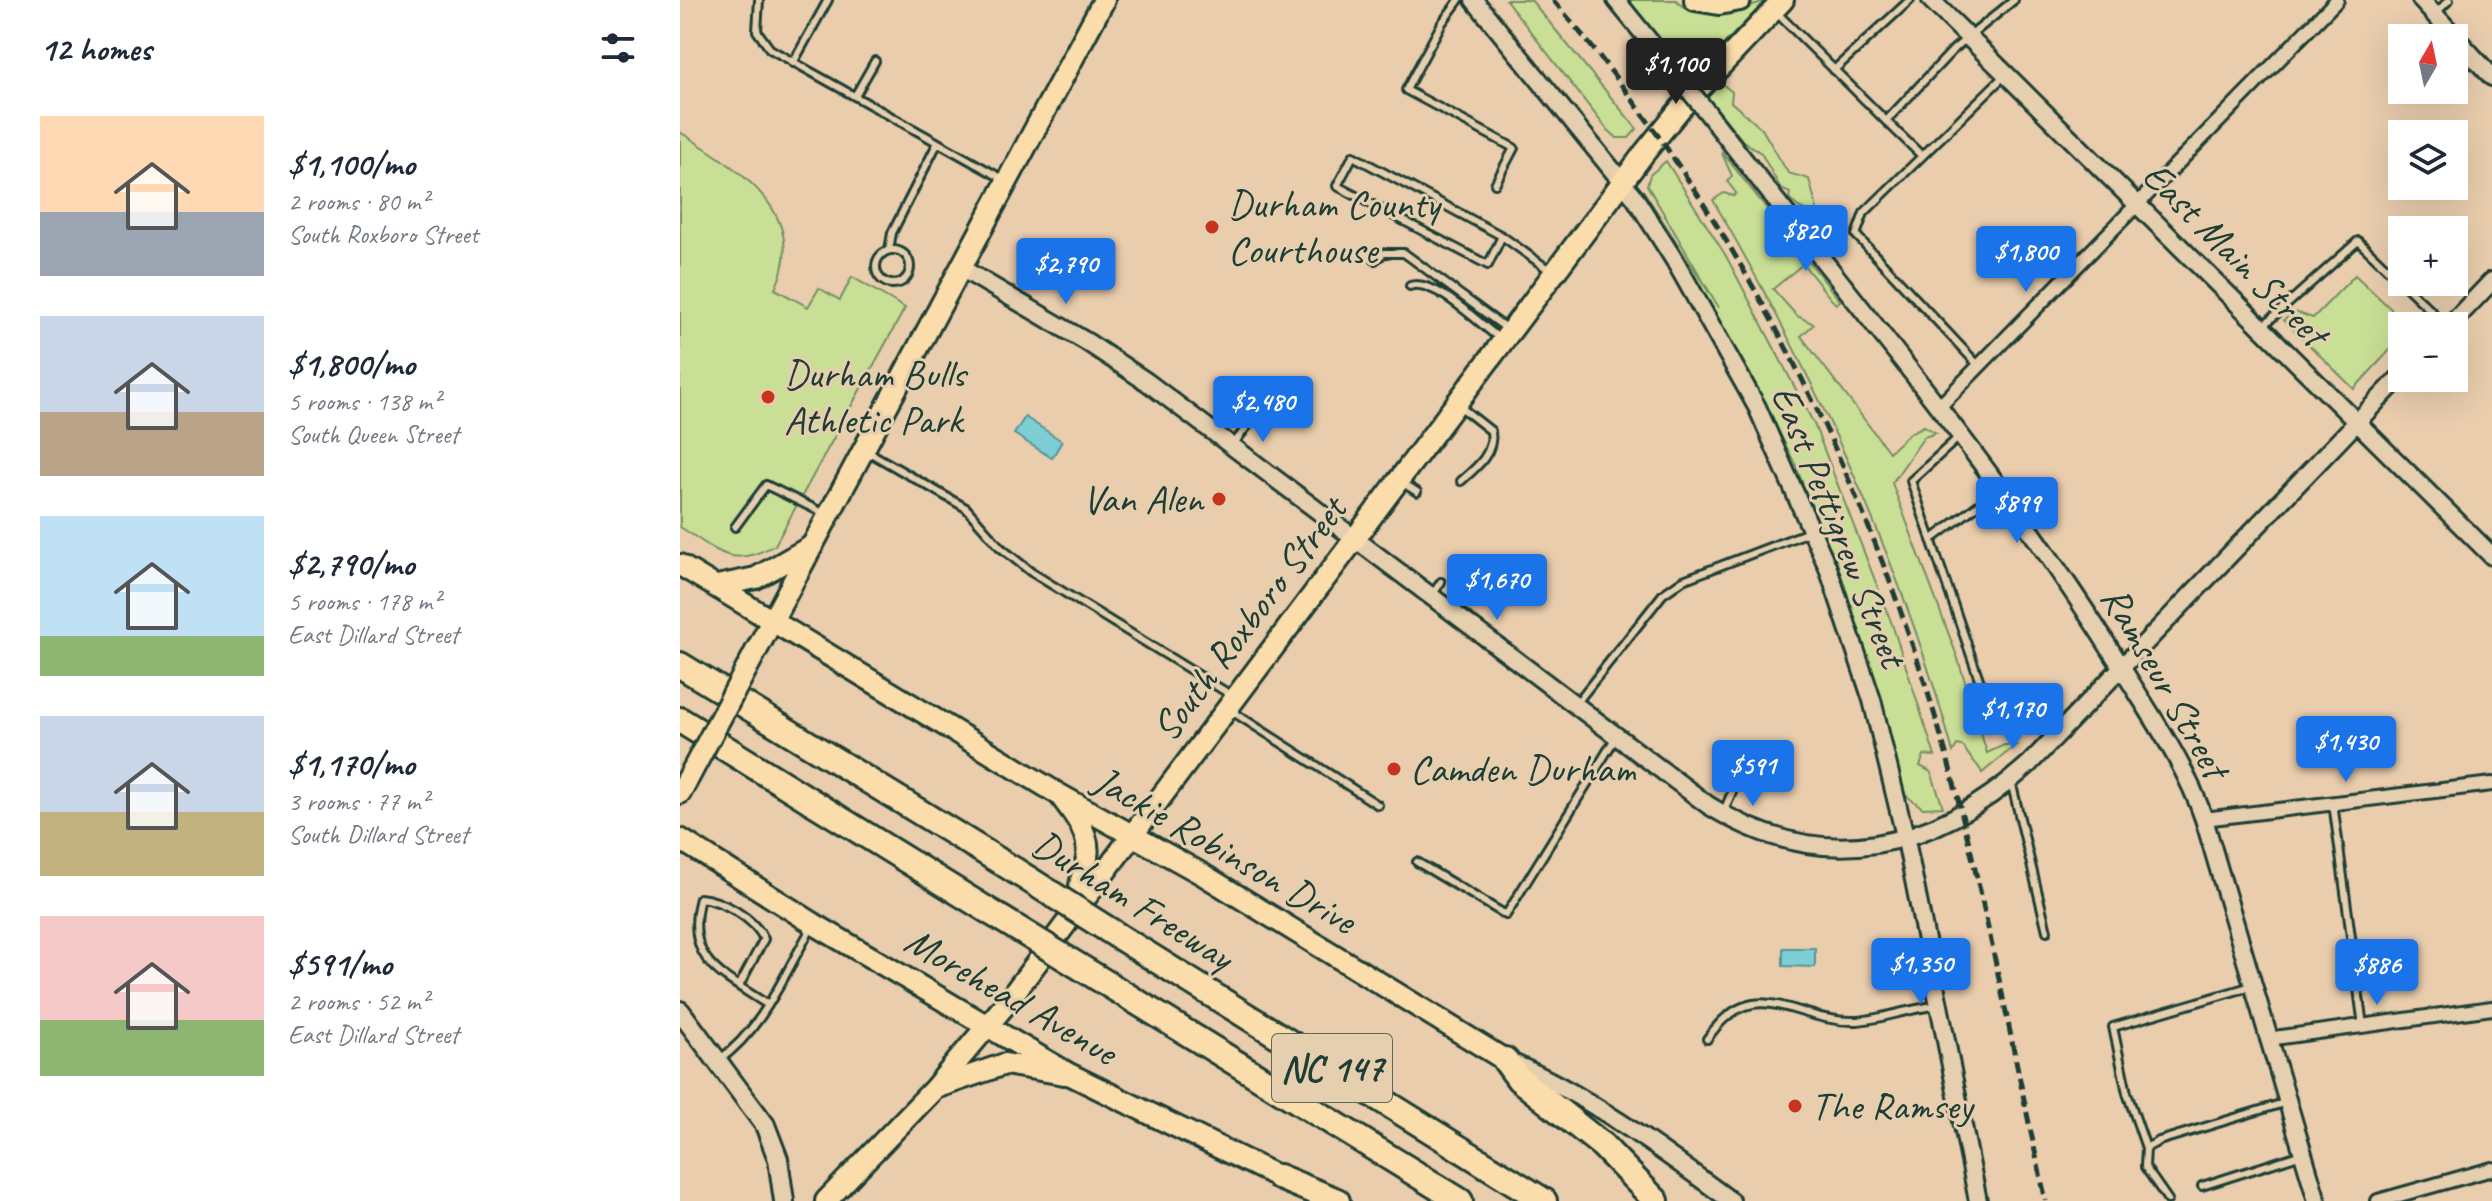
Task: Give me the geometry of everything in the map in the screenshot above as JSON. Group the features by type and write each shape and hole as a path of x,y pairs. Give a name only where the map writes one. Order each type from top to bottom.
{"highway":[{"name":"Durham Freeway","path":"680,665 1544,1201"},
{"name":"Durham Freeway","path":"680,720 1460,1201"},
{"path":"1505,1060 1519,1079 1602,1145 1656,1201"},
{"path":"1279,1177 1337,1201"}],"main road":[{"path":"680,793 1104,0"},
{"path":"1695,0 1719,4 1740,0"},
{"name":"South Roxboro Street","path":"826,1201 934,1089 987,1028 1622,182 1680,109 1778,5"},
{"path":"717,586 756,578 812,546"},
{"name":"Jackie Robinson Drive","path":"680,565 1505,1060"},
{"path":"1060,795 1086,837 1088,855 1077,888 1082,902"},
{"name":"Morehead Avenue","path":"680,839 987,1028 1049,1060 1069,1074 1279,1177"},
{"path":"680,1011 765,1125 778,1159 784,1201"},
{"path":"934,1089 1005,1064 1069,1074"}],"street":[{"name":"East Pettigrew Street","path":"1474,0 1622,182 1675,261 1757,407 1812,531 1853,637 1906,840 1978,1201"},
{"name":"Ramseur Street","path":"1616,0 2001,488 2183,766 2204,819 2317,1201"},
{"name":"East Main Street","path":"1931,0 2492,556"},
{"path":"1938,408 2337,0"},
{"path":"2421,0 2492,77"},
{"path":"961,268 1087,342 1232,446 1723,815 1758,832 1809,845 1840,847 1906,840 1962,816 2011,781 2388,390"},
{"path":"2462,312 2492,281"},
{"path":"2204,819 2492,784"},
{"path":"2267,1039 2492,1008"},
{"name":"Jackie Robinson Drive","path":"1505,1060 1531,1070 1615,1122 1731,1201"},
{"path":"2378,1201 2492,1169"},
{"name":"Morehead Avenue","path":"1279,1177 1314,1201"}],"lane":[{"path":"759,0 756,21 762,41 793,63 1007,181"},
{"path":"793,63 828,0"},
{"path":"1459,0 1442,23 1406,90 1514,148 1495,184"},
{"path":"1834,70 1910,0"},
{"path":"1886,121 1968,38 2014,0"},
{"path":"2434,14 2449,0"},
{"path":"1778,5 1834,70 1922,156"},
{"path":"855,96 875,61"},
{"path":"1979,366 1856,235 1864,213 2005,75"},
{"path":"889,250 892,233 937,144"},
{"path":"1502,236 1488,265 1337,186 1353,156 1502,236 1555,274"},
{"path":"2261,328 2358,241 2433,312"},
{"path":"889,250 901,251 909,260 908,276 898,283 887,283 876,271 879,255 889,250"},
{"path":"1375,260 1384,253 1404,253 1467,299 1507,337"},
{"path":"1410,286 1427,285 1507,337"},
{"path":"1460,308 1467,299"},
{"path":"1456,403 1491,431 1492,438 1483,463 1461,481"},
{"path":"1232,446 1255,416"},
{"path":"1960,436 1911,481 1991,714 2017,706"},
{"path":"864,450 966,508 1000,547 1031,572 1378,805"},
{"path":"1398,479 1417,492"},
{"path":"735,527 766,485 828,516"},
{"path":"1931,540 2001,488"},
{"path":"1574,705 1663,594 1683,580 1812,531"},
{"path":"1431,597 1441,582"},
{"path":"1417,862 1506,915 1616,737"},
{"path":"2011,781 2047,931"},
{"path":"1723,815 1732,792"},
{"path":"2333,803 2363,1027"},
{"path":"739,986 764,939 758,927 714,900 700,898 693,923 708,965 739,986 768,1005"},
{"path":"717,1061 740,1045 768,1005 814,924"},
{"path":"2354,950 2379,946"},
{"path":"2168,1200 2145,1167 2146,1148 2127,1093 2113,1027 2252,986"},
{"path":"1707,1039 1723,1016 1738,1008 1769,1001 1837,1020 1860,1021 1941,1006"},
{"path":"2146,1148 2159,1141 2287,1102"},
{"path":"2202,1186 2302,1154"}],"green space":[{"path":"1506,0 1531,0 1637,129 1629,138 1617,138 1606,128"},
{"path":"1628,0 1676,0 1684,7 1712,14 1731,13 1767,0 1691,77"},
{"path":"1720,82 1732,92 1731,102 1762,129 1788,173 1809,179 1817,209 1814,214 1798,207 1789,198 1790,193 1781,189 1761,153 1743,141 1706,96"},
{"name":"Durham Bulls Athletic Park","path":"680,132 744,177 776,215 784,237 784,262 775,289 808,307 819,288 840,300 852,277 905,308 775,545 747,556 725,554 680,527"},
{"path":"1721,151 1840,301 1836,304 1831,299 1803,264 1773,289 1797,316 1814,324 1801,336 1889,452 1910,433 1924,426 1936,433 1924,437 1892,483 1958,659 1987,753 2004,745 2016,745 1982,773 1964,747 1957,745 1953,752 1907,608 1851,468 1786,333 1713,200 1724,193 1734,196 1736,193 1727,181 1732,176"},
{"path":"1666,161 1726,256 1814,424 1892,624 1935,756 1924,755 1920,766 1931,772 1943,807 1923,808 1905,795 1871,664 1796,466 1749,372 1643,190 1719,308 1647,185 1650,175"},
{"path":"2355,275 2394,312 2388,312 2388,352 2354,389 2284,320 2295,312 2313,318"}],"water":[{"path":"1025,417 1062,441 1052,458 1014,434"},
{"path":"1783,948 1815,948 1815,967 1783,966"}],"railway":[{"path":"1553,0 1620,83 1681,169 1738,260 1836,450 1877,549 1914,649 1960,806 2046,1201"}],"place":[{"name":"Durham County Courthouse","path":"1212,227"},
{"name":"Durham Bulls Athletic Park","path":"768,397"},
{"name":"Van Alen","path":"1219,499"},
{"name":"Camden Durham","path":"1394,769"},
{"name":"The Ramsey","path":"1795,1106"}]}
